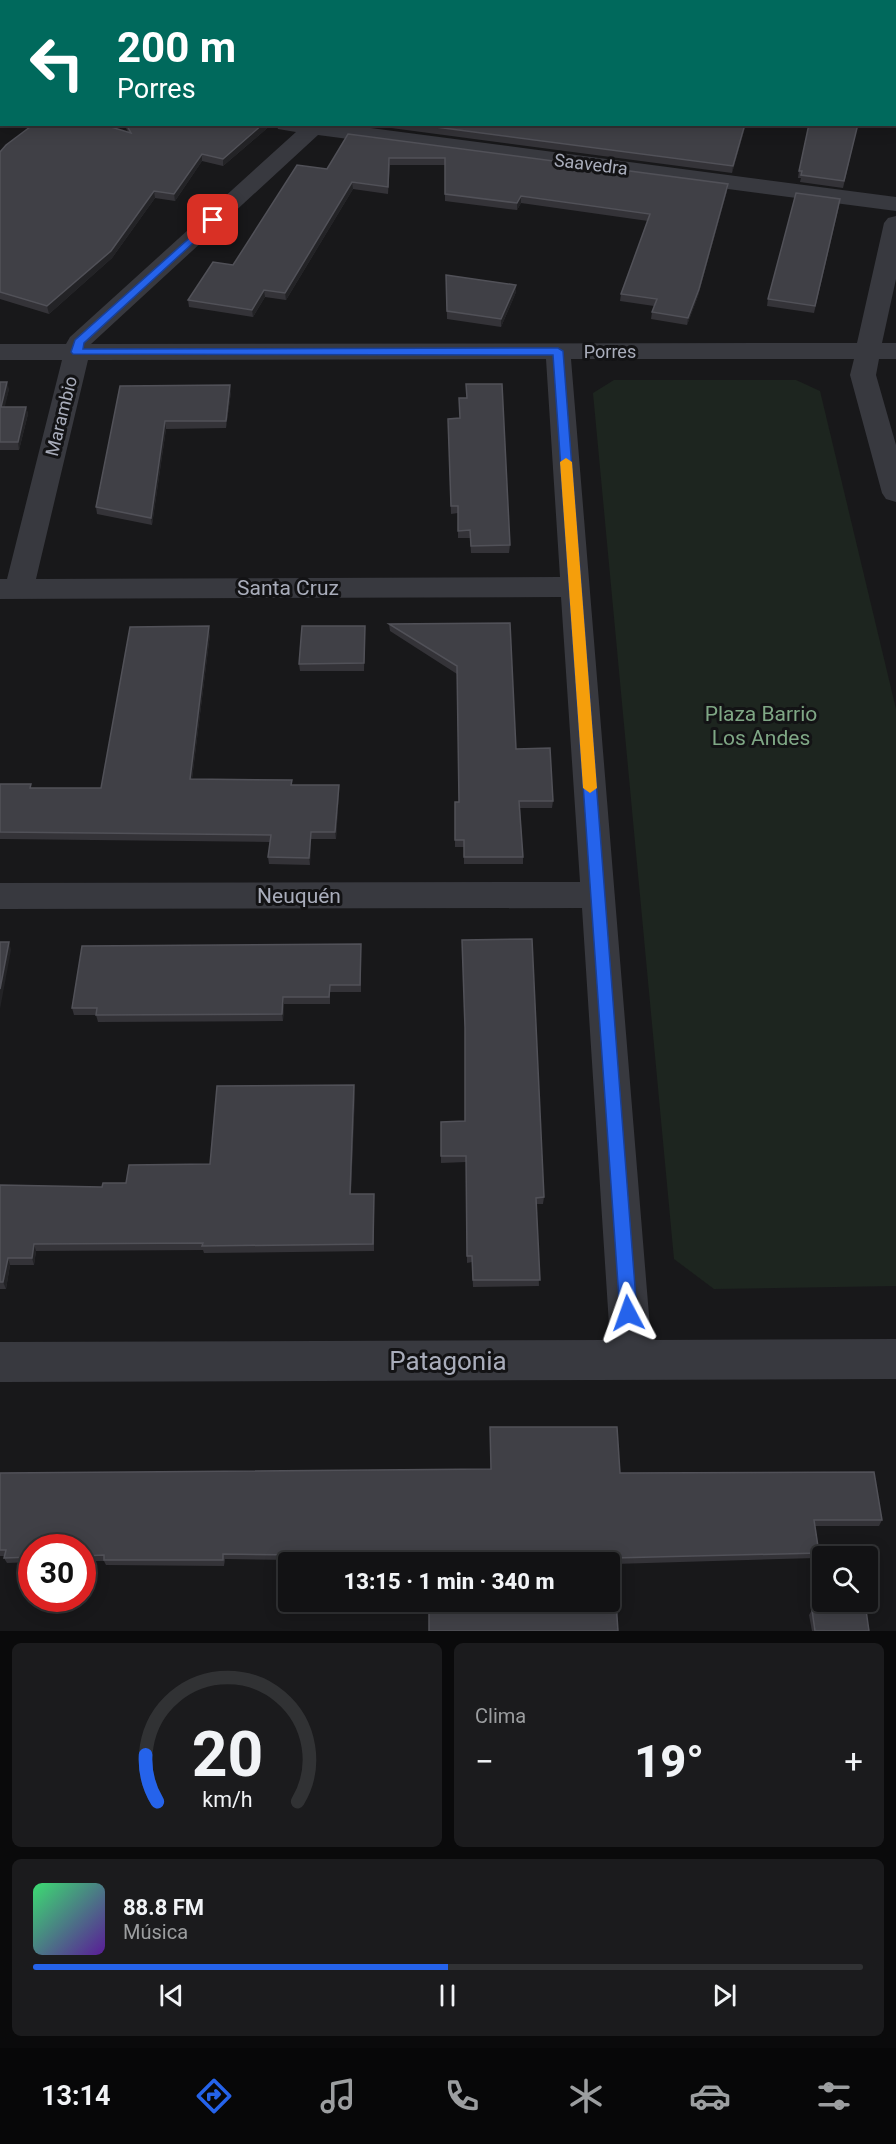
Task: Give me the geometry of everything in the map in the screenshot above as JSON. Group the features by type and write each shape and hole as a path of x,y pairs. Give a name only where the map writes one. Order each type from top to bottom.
{"street":[{"name":"Saavedra","path":"300,126 896,204"},
{"name":"Marambio","path":"10,589 79,342 313,128"},
{"path":"896,223 863,375 896,493"},
{"path":"558,351 632,1360"},
{"name":"Porres","path":"0,352 896,351"},
{"name":"Santa Cruz","path":"10,589 575,587"},
{"name":"Neuquén","path":"0,896 598,895"},
{"name":"Patagonia","path":"0,1362 896,1359"}],"green space":[{"name":"Plaza Barrio Los Andes","path":"614,380 796,380 820,391 896,709 896,1286 714,1289 674,1259 593,393"}],"building":[{"path":"31,126 108,126 131,133 127,126 261,126 223,159 202,154 174,194 154,191 111,251 47,306 0,292 0,152"},
{"path":"428,126 744,126 733,166"},
{"path":"809,126 858,126 844,181 801,175 802,171 799,171"},
{"path":"348,134 728,184 699,289 688,318 652,312 657,299 621,294 650,214 521,196 517,203 445,194 445,158 389,158 388,187 352,182 285,293 264,290 252,310 188,300 213,262 233,265 297,165 327,169"},
{"path":"796,193 840,199 815,306 768,299"},
{"path":"446,275 516,285 501,319 447,311"},
{"path":"0,382 7,382 1,407 26,407 18,442 0,442"},
{"path":"466,384 502,384 510,545 471,546 470,530 458,531 458,506 451,506 448,419 460,418 459,398 467,398"},
{"path":"230,385 226,421 165,421 151,518 96,507 120,386"},
{"path":"510,623 516,749 550,748 553,801 519,801 523,857 464,857 464,840 455,840 455,802 459,802 457,666 389,624"},
{"path":"209,626 190,779 292,780 291,785 339,785 335,832 311,832 309,858 268,857 271,835 0,832 0,784 31,784 30,788 101,788 130,627"},
{"path":"302,626 365,626 364,663 299,664"},
{"path":"532,939 544,1197 536,1198 540,1280 473,1280 472,1256 467,1256 466,1156 441,1156 441,1122 465,1121 462,940"},
{"path":"0,942 9,942 0,989"},
{"path":"361,944 360,985 330,985 329,997 283,997 282,1014 96,1015 97,1008 72,1008 82,946"},
{"path":"354,1085 350,1194 374,1194 373,1244 202,1246 203,1243 34,1244 32,1258 8,1258 3,1282 0,1282 0,1185 102,1187 103,1183 126,1183 129,1165 210,1164 217,1086"},
{"path":"490,1427 617,1427 620,1473 874,1472 882,1520 814,1520 818,1546 812,1546 812,1553 620,1558 620,1552 278,1552 278,1555 223,1554 223,1560 104,1560 104,1555 96,1555 96,1534 18,1534 18,1558 4,1558 6,1550 0,1550 0,1473 491,1469"},
{"path":"429,1612 617,1612 618,1631 429,1631"},
{"path":"812,1612 866,1612 869,1631 815,1631"}],"slow traffic":[{"path":"566,462 590,788"}],"route":[{"path":"213,220 79,342 77,352 558,351 628,1313"}]}
